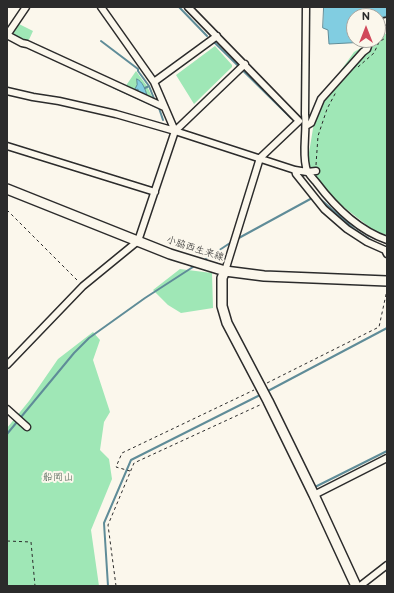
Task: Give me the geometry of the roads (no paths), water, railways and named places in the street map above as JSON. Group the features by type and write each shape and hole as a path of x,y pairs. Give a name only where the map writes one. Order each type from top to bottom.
{"main road":[{"name":"小脇西生来線","path":"7,189 170,254 225,270 264,276 387,281"},
{"path":"225,270 222,278 222,306 227,323 262,386 356,586"}],"street":[{"path":"26,7 7,35 164,107"},
{"path":"101,7 154,82 175,131"},
{"path":"188,7 306,126"},
{"path":"306,7 305,166 307,172 331,201 370,233 387,240"},
{"path":"154,82 217,36"},
{"path":"306,126 311,123 321,99 368,48"},
{"path":"7,365 83,286 138,241 175,131 245,64"},
{"path":"7,91 66,102 116,114 175,131 296,170 307,172 316,171"},
{"path":"225,270 260,158 300,120"},
{"path":"7,146 155,192"},
{"path":"296,170 296,174 324,209 348,229 367,242 385,250 387,254"},
{"path":"7,409 27,427"},
{"path":"314,495 387,458"},
{"path":"360,586 387,565"}],"water":[{"path":"324,7 387,7 386,16 386,8 346,8 346,43 329,44 328,30 323,28"},
{"path":"137,79 145,88 147,95 138,92 138,89 135,89"}],"waterway":[{"path":"179,7 207,36"},
{"path":"101,41 138,69 149,86 155,101"},
{"path":"211,43 215,43 291,118"},
{"path":"145,88 149,86"},
{"path":"113,87 159,108 163,120"},
{"path":"237,239 314,197"},
{"path":"318,197 354,229 374,242"},
{"path":"203,261 233,241"},
{"path":"7,434 74,353 89,338 145,298 196,265"},
{"path":"266,392 387,328"},
{"path":"108,586 104,523 131,460 262,394"},
{"path":"315,487 387,451"}],"park label":[{"name":"船岡山","path":"58,477"}]}
